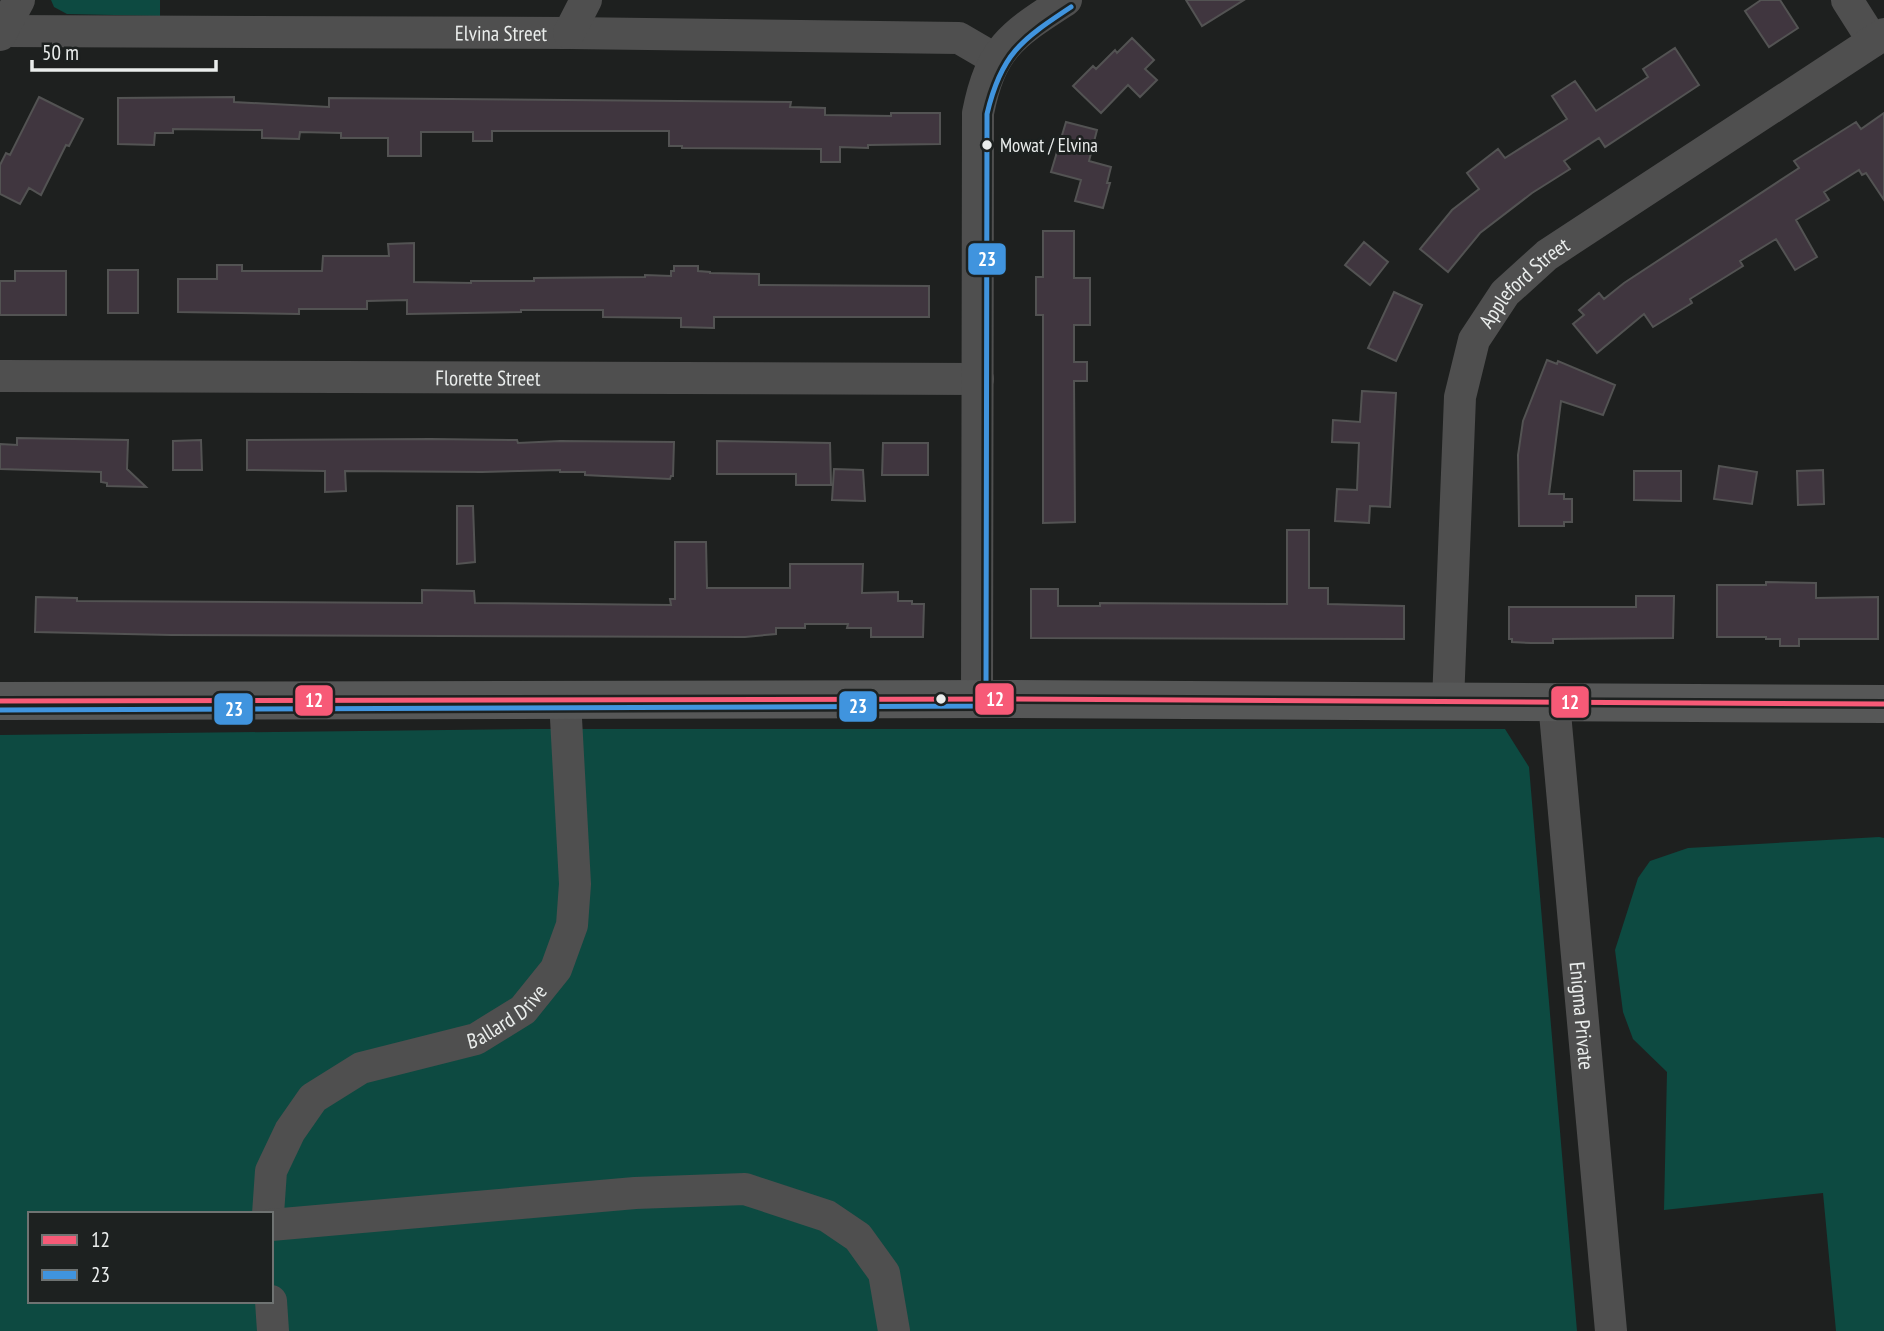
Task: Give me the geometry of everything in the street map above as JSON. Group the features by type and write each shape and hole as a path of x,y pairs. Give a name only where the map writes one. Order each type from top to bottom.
{"main road":[{"path":"0,701 977,699 1884,704"}],"street":[{"path":"1,33 19,0"},
{"path":"569,33 586,0"},
{"path":"977,699 978,113 983,86 995,59 1008,41 1066,0"},
{"path":"1847,0 1878,37"},
{"name":"Elvina Street","path":"1,33 569,33 959,38 995,59"},
{"name":"Appleford Street","path":"1448,702 1460,397 1474,340 1505,293 1547,254 1878,37"},
{"name":"Florette Street","path":"0,376 978,379"},
{"name":"Ballard Drive","path":"268,1212 271,1171 290,1131 313,1098 360,1068 476,1039 523,1010 556,969 572,925 575,884 565,700"},
{"name":"Enigma Private","path":"1553,702 1611,1331"},
{"path":"273,1225 635,1193 745,1189 827,1216 858,1237 884,1273 894,1331"},
{"path":"271,1303 273,1331"}],"green space":[{"path":"51,0 160,0 160,16 67,14 54,7"},
{"path":"532,729 1505,729 1529,767 1577,1331 0,1331 0,735"},
{"path":"1884,838 1884,1331 1836,1331 1823,1193 1664,1210 1667,1072 1633,1039 1623,1012 1615,950 1638,878 1650,861 1688,848"}],"building":[{"path":"1186,0 1244,0 1202,26"},
{"path":"1761,0 1780,0 1798,28 1769,47 1745,11"},
{"path":"1132,38 1154,60 1145,69 1157,80 1140,97 1128,85 1101,113 1073,86 1093,66 1096,69"},
{"path":"1675,48 1699,85 1605,147 1599,138 1564,161 1570,169 1532,193 1480,233 1448,272 1420,249 1452,210 1479,189 1467,173 1498,149 1505,158 1567,119 1552,96 1575,81 1596,111 1648,77 1643,69"},
{"path":"39,97 83,119 69,146 66,145 41,195 29,188 20,204 0,194 0,165 6,153 10,155"},
{"path":"234,97 234,102 329,107 329,98 791,102 790,107 825,108 825,115 891,116 891,113 940,113 940,144 840,147 840,162 821,162 821,149 669,146 669,131 492,131 492,141 473,141 473,132 421,132 421,156 388,156 388,138 341,138 341,133 300,132 299,139 262,138 262,130 173,129 173,133 155,133 154,145 118,144 118,98"},
{"path":"1884,113 1884,200 1866,173 1862,175 1859,170 1824,192 1829,200 1796,220 1817,257 1795,270 1776,239 1740,261 1743,266 1690,299 1692,303 1653,327 1644,314 1597,353 1573,324 1584,315 1579,310 1599,293 1604,299 1624,283 1799,168 1794,161 1856,122 1861,129"},
{"path":"1066,122 1097,130 1089,161 1111,167 1103,208 1075,201 1081,180 1051,172"},
{"path":"1043,231 1074,231 1074,278 1090,278 1090,325 1074,325 1074,362 1087,362 1087,381 1074,381 1075,522 1043,523 1043,315 1036,315 1036,277 1043,277"},
{"path":"1364,242 1388,262 1370,285 1345,265"},
{"path":"414,243 414,282 471,283 534,281 534,278 671,276 674,266 698,266 698,271 710,273 759,274 759,285 929,286 929,317 714,317 714,328 681,327 681,318 603,317 603,310 407,314 407,300 367,301 367,309 299,309 299,314 178,312 178,279 217,279 217,265 242,265 242,271 322,271 323,256 389,256 388,244"},
{"path":"108,270 138,270 138,313 108,313"},
{"path":"15,271 66,271 66,315 0,315 0,281 15,281"},
{"path":"1394,292 1422,305 1396,361 1368,348"},
{"path":"1547,360 1557,364 1558,361 1615,385 1603,415 1561,401 1549,494 1564,494 1564,499 1572,499 1572,522 1564,522 1564,526 1519,526 1518,455 1523,421"},
{"path":"1362,391 1396,393 1390,507 1370,506 1369,523 1335,521 1337,489 1357,490 1359,443 1332,442 1333,420 1360,422"},
{"path":"17,438 128,440 127,469 146,487 107,486 107,483 101,482 101,472 0,469 0,444 17,445"},
{"path":"201,440 202,470 173,470 173,441"},
{"path":"247,440 517,440 518,443 674,442 673,476 670,479 585,475 585,472 560,470 345,471 346,491 325,492 325,471 247,470"},
{"path":"717,441 830,443 831,485 796,485 796,474 717,474"},
{"path":"883,443 928,443 928,475 882,475"},
{"path":"1719,466 1757,472 1752,504 1714,499"},
{"path":"834,469 863,470 865,501 832,500"},
{"path":"1823,470 1824,504 1798,505 1797,471"},
{"path":"1634,471 1681,471 1681,501 1634,500"},
{"path":"457,506 473,506 475,562 457,564"},
{"path":"1287,530 1309,530 1309,588 1328,588 1328,604 1404,606 1404,639 1031,638 1031,589 1058,589 1058,606 1100,606 1100,603 1287,604"},
{"path":"675,542 706,542 707,588 790,588 790,564 863,564 862,593 898,592 898,601 924,604 923,637 871,637 871,628 847,628 848,624 805,624 805,628 776,628 776,634 745,637 35,632 36,597 77,598 77,601 422,603 422,590 474,591 475,603 671,605 670,599 675,599"},
{"path":"1766,582 1816,583 1816,598 1878,597 1878,639 1799,639 1799,646 1780,646 1780,639 1766,637 1717,637 1717,585 1766,585"},
{"path":"1636,596 1674,596 1673,638 1553,639 1553,643 1512,642 1512,639 1509,639 1509,607 1636,607"}],"transit line":[{"name":"23","path":"0,710 982,706 986,699 987,114 999,77 1015,50 1071,7"},
{"name":"12","path":"0,701 1012,699 1884,704"}],"place":[{"name":"Mowat / Elvina","path":"987,145"}]}
